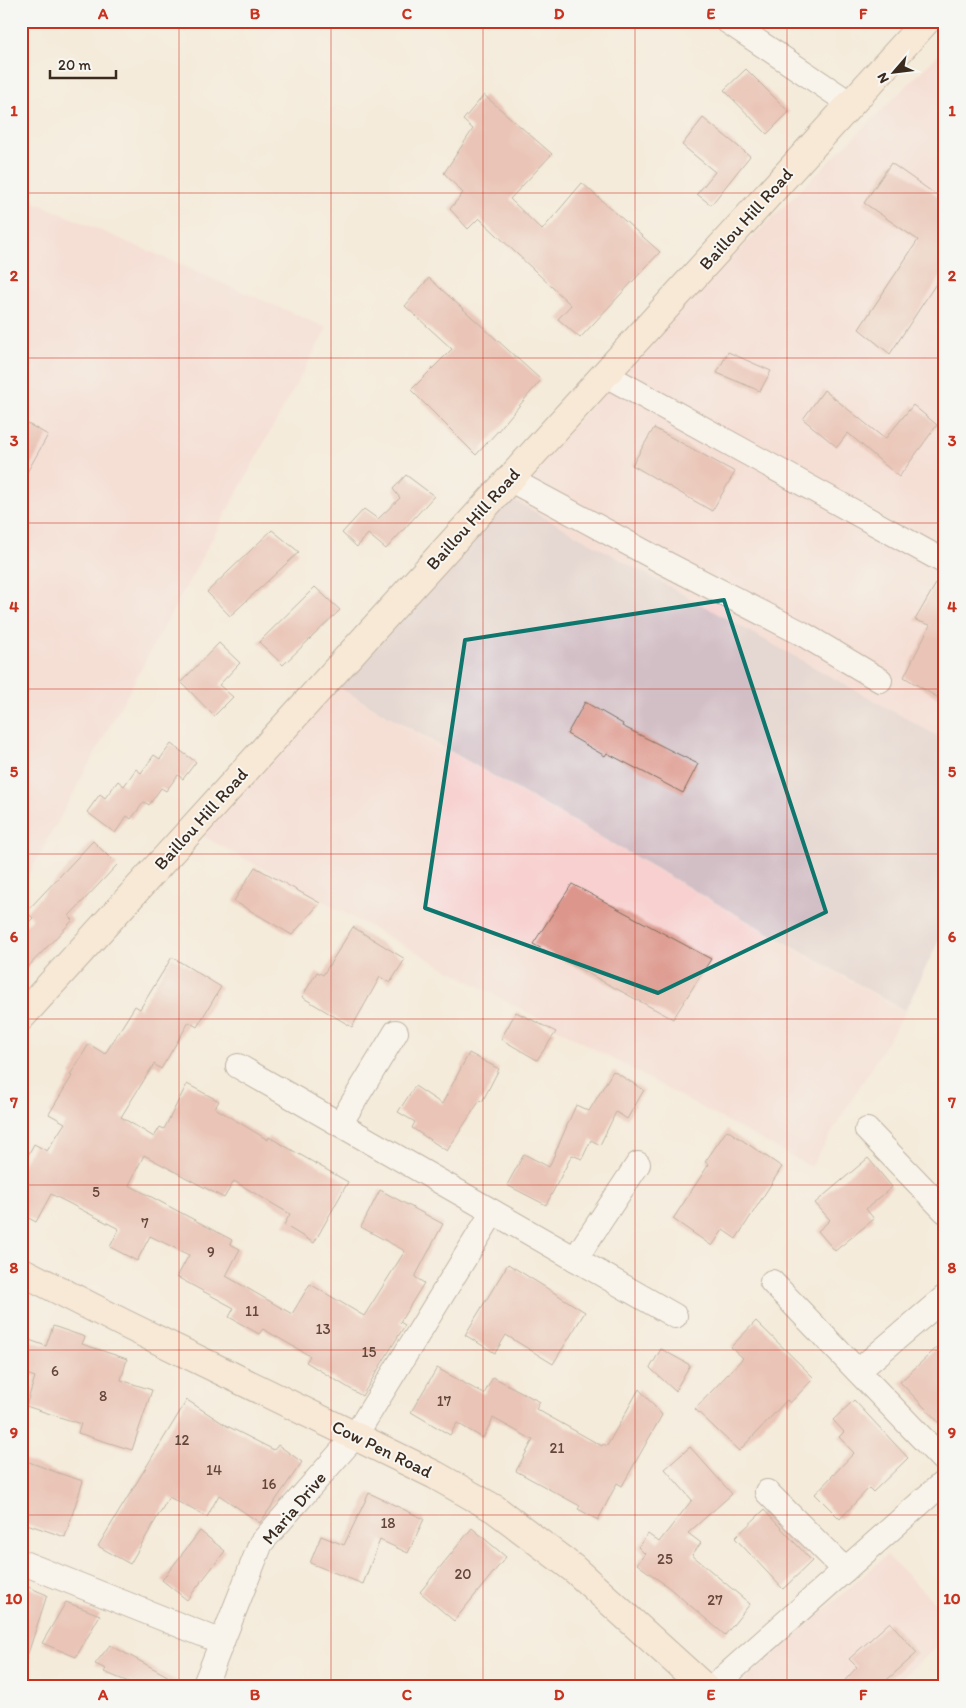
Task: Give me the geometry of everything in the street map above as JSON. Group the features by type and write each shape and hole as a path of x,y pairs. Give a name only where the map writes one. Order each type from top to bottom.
{"main road":[{"name":"Baillou Hill Road","path":"21,1017 926,21"},
{"name":"Cow Pen Road","path":"21,1271 123,1323 435,1475 495,1509 574,1569 704,1687"}],"street":[{"path":"727,21 851,104"},
{"path":"604,374 945,562"},
{"path":"509,479 663,562 801,633 880,680"},
{"path":"340,1124 396,1032"},
{"path":"238,1066 675,1316"},
{"path":"867,1130 945,1211"},
{"path":"575,1259 638,1164"},
{"name":"Maria Drive","path":"204,1687 261,1543 355,1436 493,1212"},
{"path":"772,1282 945,1462"},
{"path":"858,1371 945,1297"},
{"path":"713,1687 945,1481"},
{"path":"767,1492 845,1570"},
{"path":"21,1562 222,1642"}],"highlighted area":[{"path":"724,600 826,912 658,993 425,908 465,640"}],"shaded area":[{"path":"945,48 945,740 508,497 683,305"},
{"path":"21,196 327,328 21,889"},
{"path":"508,497 945,740 945,927 905,1011 336,686"},
{"path":"335,686 905,1012 811,1167 199,834"},
{"path":"887,1555 945,1613 945,1639 892,1687 744,1687 745,1680"}],"building":[{"path":"746,69 789,112 767,134 724,90"},
{"path":"484,95 552,154 510,199 542,230 582,183 660,252 580,338 558,319 571,305 479,218 468,229 450,209 463,193 444,173 473,129 463,120"},
{"path":"703,118 750,156 711,205 697,194 715,172 682,145"},
{"path":"891,163 945,201 945,270 890,354 859,329 918,240 864,203"},
{"path":"429,278 541,380 476,455 411,390 452,349 405,306"},
{"path":"728,352 771,371 760,391 717,373"},
{"path":"824,390 885,439 913,405 937,425 899,477 848,433 837,447 803,419"},
{"path":"21,420 48,435 21,483"},
{"path":"654,428 735,472 712,511 632,465"},
{"path":"406,475 434,496 386,549 368,534 357,547 342,533 364,509 378,519 400,498 393,489"},
{"path":"272,530 299,552 230,616 207,592"},
{"path":"941,575 945,576 945,702 904,677 930,625 915,620"},
{"path":"315,587 340,610 283,665 259,642"},
{"path":"219,643 240,663 219,685 233,697 214,716 181,682"},
{"path":"585,702 623,724 622,726 698,764 683,793 607,753 605,756 567,734"},
{"path":"171,744 196,762 183,779 178,775 166,791 161,788 149,805 144,802 131,819 127,816 115,833 87,812 100,794 105,798 118,781 124,786 136,769 141,773 154,755 160,759"},
{"path":"93,841 117,865 69,916 73,920 21,974 21,930 33,918 26,912"},
{"path":"255,867 320,903 292,935 234,901"},
{"path":"572,884 711,959 673,1019 533,944"},
{"path":"353,927 405,959 390,983 380,977 352,1027 302,997 317,972 323,975"},
{"path":"172,957 221,987 197,1027 189,1022 161,1069 154,1064 121,1117 154,1137 160,1127 164,1129 187,1084 219,1101 215,1108 268,1140 269,1137 348,1182 314,1243 284,1225 290,1214 234,1181 224,1198 144,1155 129,1185 232,1240 230,1244 240,1249 226,1276 292,1314 310,1284 364,1316 405,1251 361,1227 380,1190 443,1224 415,1277 424,1283 400,1322 405,1325 362,1396 306,1362 310,1356 263,1329 259,1334 229,1317 234,1308 177,1277 189,1255 150,1236 137,1261 110,1247 119,1229 51,1194 36,1222 21,1214 21,1168 34,1144 47,1151 65,1123 49,1114 72,1076 70,1075 89,1044 105,1054 135,1006 140,1009"},
{"path":"516,1012 556,1032 537,1060 501,1039"},
{"path":"469,1053 499,1069 482,1102 480,1100 447,1151 412,1128 415,1122 398,1112 415,1086 442,1104"},
{"path":"613,1071 644,1090 627,1119 616,1112 600,1145 591,1140 582,1159 572,1155 546,1205 507,1185 524,1154 549,1167 576,1105 589,1111"},
{"path":"727,1130 782,1167 736,1239 723,1230 712,1246 673,1219 709,1164 705,1162"},
{"path":"868,1158 892,1187 866,1209 874,1219 835,1251 818,1231 830,1220 815,1203"},
{"path":"508,1264 585,1312 553,1364 506,1335 495,1353 465,1335"},
{"path":"756,1321 814,1378 790,1403 787,1400 739,1451 695,1409 743,1358 731,1347"},
{"path":"53,1326 85,1337 82,1344 127,1359 121,1380 152,1390 132,1450 78,1433 81,1424 26,1406 35,1377 21,1372 21,1337 46,1346"},
{"path":"945,1340 945,1429 900,1382"},
{"path":"661,1349 690,1365 675,1391 650,1368"},
{"path":"437,1368 484,1394 493,1377 540,1402 536,1409 602,1446 603,1444 607,1446 639,1389 662,1415 622,1486 617,1483 598,1520 578,1509 580,1506 516,1471 533,1440 493,1418 483,1438 457,1423 450,1435 411,1412"},
{"path":"187,1400 227,1426 274,1450 278,1445 302,1462 260,1523 219,1495 207,1517 169,1497 130,1564 98,1546"},
{"path":"854,1400 908,1458 873,1492 869,1488 840,1519 815,1494 854,1453 839,1437 844,1432 833,1420"},
{"path":"690,1447 732,1494 688,1533 701,1543 692,1555 750,1604 725,1635 667,1586 637,1564 645,1554 638,1547 648,1534 659,1542 692,1500 665,1469"},
{"path":"21,1459 83,1481 65,1537 21,1522"},
{"path":"369,1493 424,1519 408,1553 380,1540 363,1584 310,1563 321,1536 344,1545"},
{"path":"764,1510 812,1561 783,1589 735,1538"},
{"path":"472,1528 506,1557 454,1621 420,1592"},
{"path":"200,1531 225,1551 187,1600 162,1580"},
{"path":"21,1584 47,1595 25,1663 21,1662"},
{"path":"66,1602 100,1615 76,1657 42,1643"},
{"path":"890,1622 917,1653 879,1687 839,1687 857,1667 849,1659"},
{"path":"110,1645 188,1687 141,1687 104,1672 106,1669 95,1664"}]}
